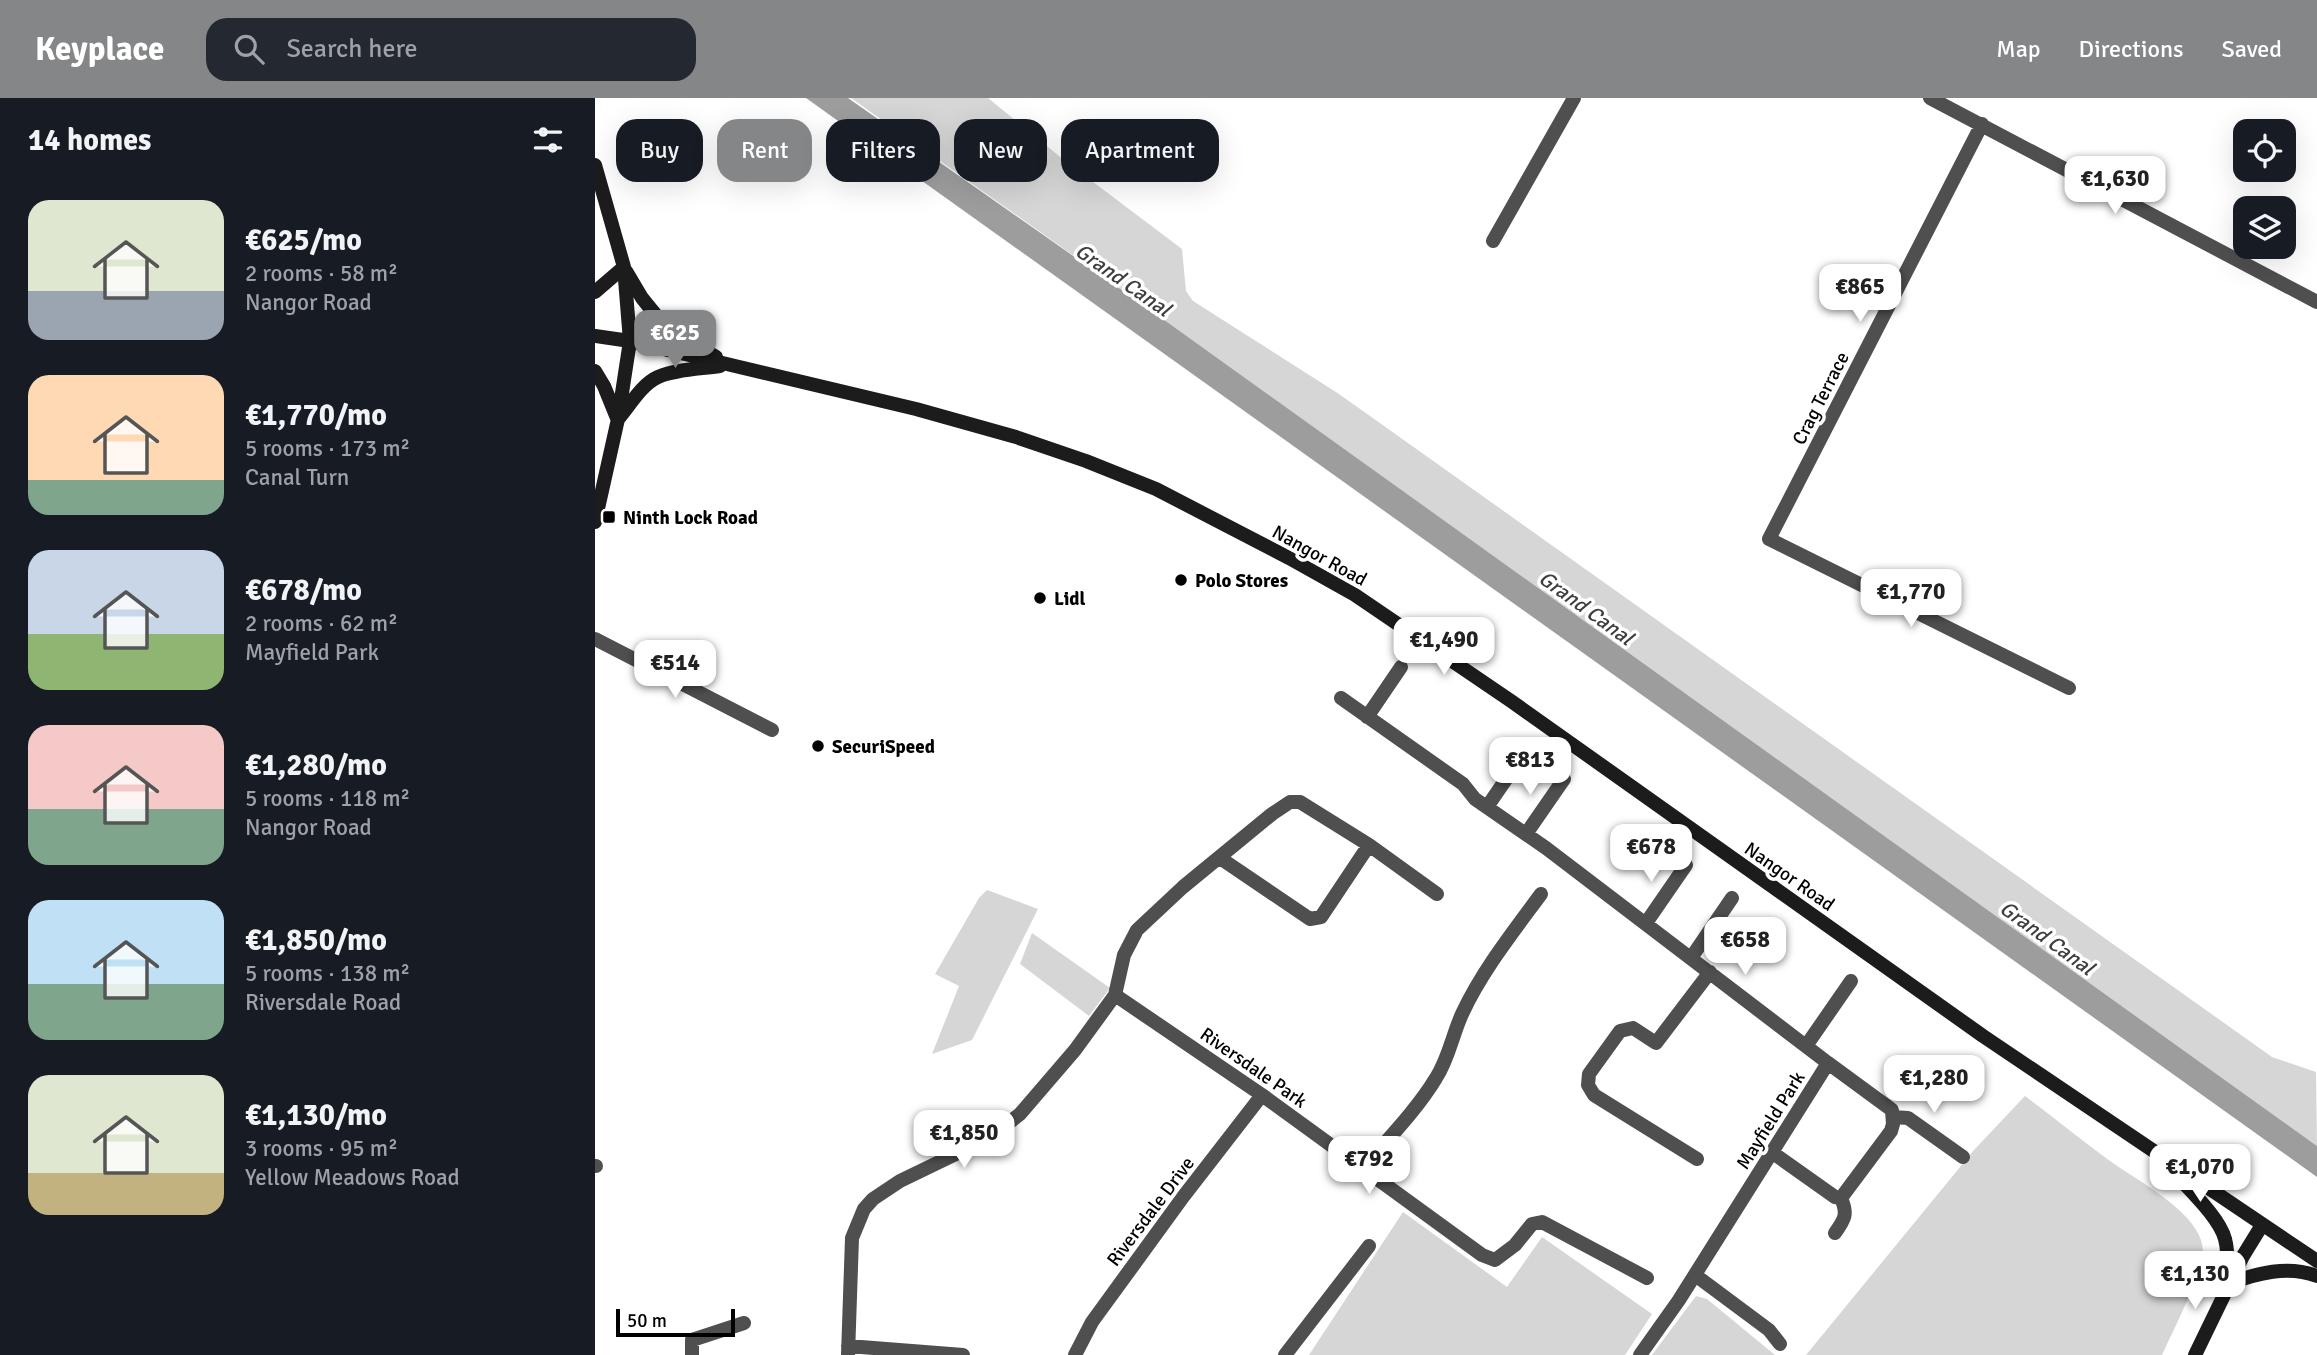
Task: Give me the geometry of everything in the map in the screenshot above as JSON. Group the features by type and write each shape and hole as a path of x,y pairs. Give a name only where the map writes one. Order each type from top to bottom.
{"main road":[{"path":"595,165 624,267 630,341 618,419 595,522"},
{"path":"595,292 624,267"},
{"path":"624,267 642,298 663,324 729,365"},
{"name":"Nangor Road","path":"595,336 630,341 928,412 1016,437 1086,460 1156,489 1289,558 1355,595 1510,701 1983,1036 2317,1261"},
{"path":"618,419 645,387 657,378 679,371 729,365"},
{"path":"595,372 618,419"},
{"path":"2157,1154 2212,1216 2223,1233 2228,1284"},
{"path":"2195,1355 2228,1284 2262,1225"},
{"path":"2228,1284 2271,1271 2302,1270 2317,1276"}],"street":[{"path":"1493,242 1574,98"},
{"path":"1930,98 2317,302"},
{"name":"Crag Terrace","path":"1982,124 1769,539 2069,688"},
{"path":"595,639 772,730"},
{"path":"1367,717 1401,667"},
{"name":"Mayfield Park","path":"1341,698 1463,783 1475,799 1646,923 1828,1063 1695,1275 1640,1355"},
{"path":"1487,807 1524,753"},
{"path":"1526,834 1564,779"},
{"path":"963,1355 848,1350 852,1238 864,1209 873,1199 900,1181 991,1137 1020,1114 1075,1050 1115,995 1124,955 1137,930 1183,887 1290,802 1300,802 1369,845 1437,894"},
{"path":"1220,858 1310,919 1321,917 1369,845"},
{"path":"1646,923 1686,865"},
{"path":"1362,1169 1436,1079 1451,1049 1461,1016 1479,983 1541,894"},
{"path":"1691,958 1732,898"},
{"path":"1697,1159 1594,1095 1588,1086 1589,1074 1620,1031 1633,1028 1656,1043 1710,972"},
{"path":"1806,1046 1851,981"},
{"name":"Riversdale Park","path":"1115,995 1262,1095 1482,1255 1495,1260 1515,1245 1532,1224 1542,1222 1647,1278"},
{"path":"1828,1063 1887,1105 1893,1117 1891,1131 1841,1198"},
{"name":"Riversdale Drive","path":"1075,1355 1092,1322 1262,1095"},
{"path":"1893,1117 1907,1118 1963,1157"},
{"path":"1773,1153 1835,1197 1841,1198"},
{"path":"1835,1233 1847,1211 1841,1198"},
{"path":"1285,1355 1369,1246"},
{"path":"1695,1275 1769,1330 1780,1344"},
{"path":"692,1355 692,1340 744,1323"}],"shaded area":[{"path":"806,98 848,98 878,119 835,119"},
{"path":"851,98 988,98 1014,119 954,119 954,171 940,161 940,119 881,119"},
{"path":"1047,146 1061,158 1061,182 1093,182 1182,249 1186,291 1193,301 1339,394 2272,1057 2316,1072 2317,1146 970,182 1047,182"},
{"path":"940,163 954,172 954,182 968,182 1156,314 2317,1146 2317,1177 924,182 940,182"},
{"path":"987,890 1038,909 972,1040 932,1054 959,986 935,974 979,898"},
{"path":"1032,933 1110,988 1089,1016 1020,964"},
{"path":"2025,1096 2110,1161 2166,1199 2192,1224 2200,1237 2202,1261 2162,1355 1806,1355 1974,1150"},
{"path":"1403,1212 1507,1287 1542,1237 1652,1314 1625,1355 1309,1355"},
{"path":"1696,1296 1707,1299 1775,1355 1652,1355"}],"place":[{"name":"Ninth Lock Road","path":"609,517"},
{"name":"Polo Stores","path":"1181,580"},
{"name":"Lidl","path":"1040,598"},
{"name":"SecuriSpeed","path":"818,746"}],"water label":[{"name":"Grand Canal","path":"1123,280"},
{"name":"Grand Canal","path":"1586,608"},
{"name":"Grand Canal","path":"2047,938"}]}
